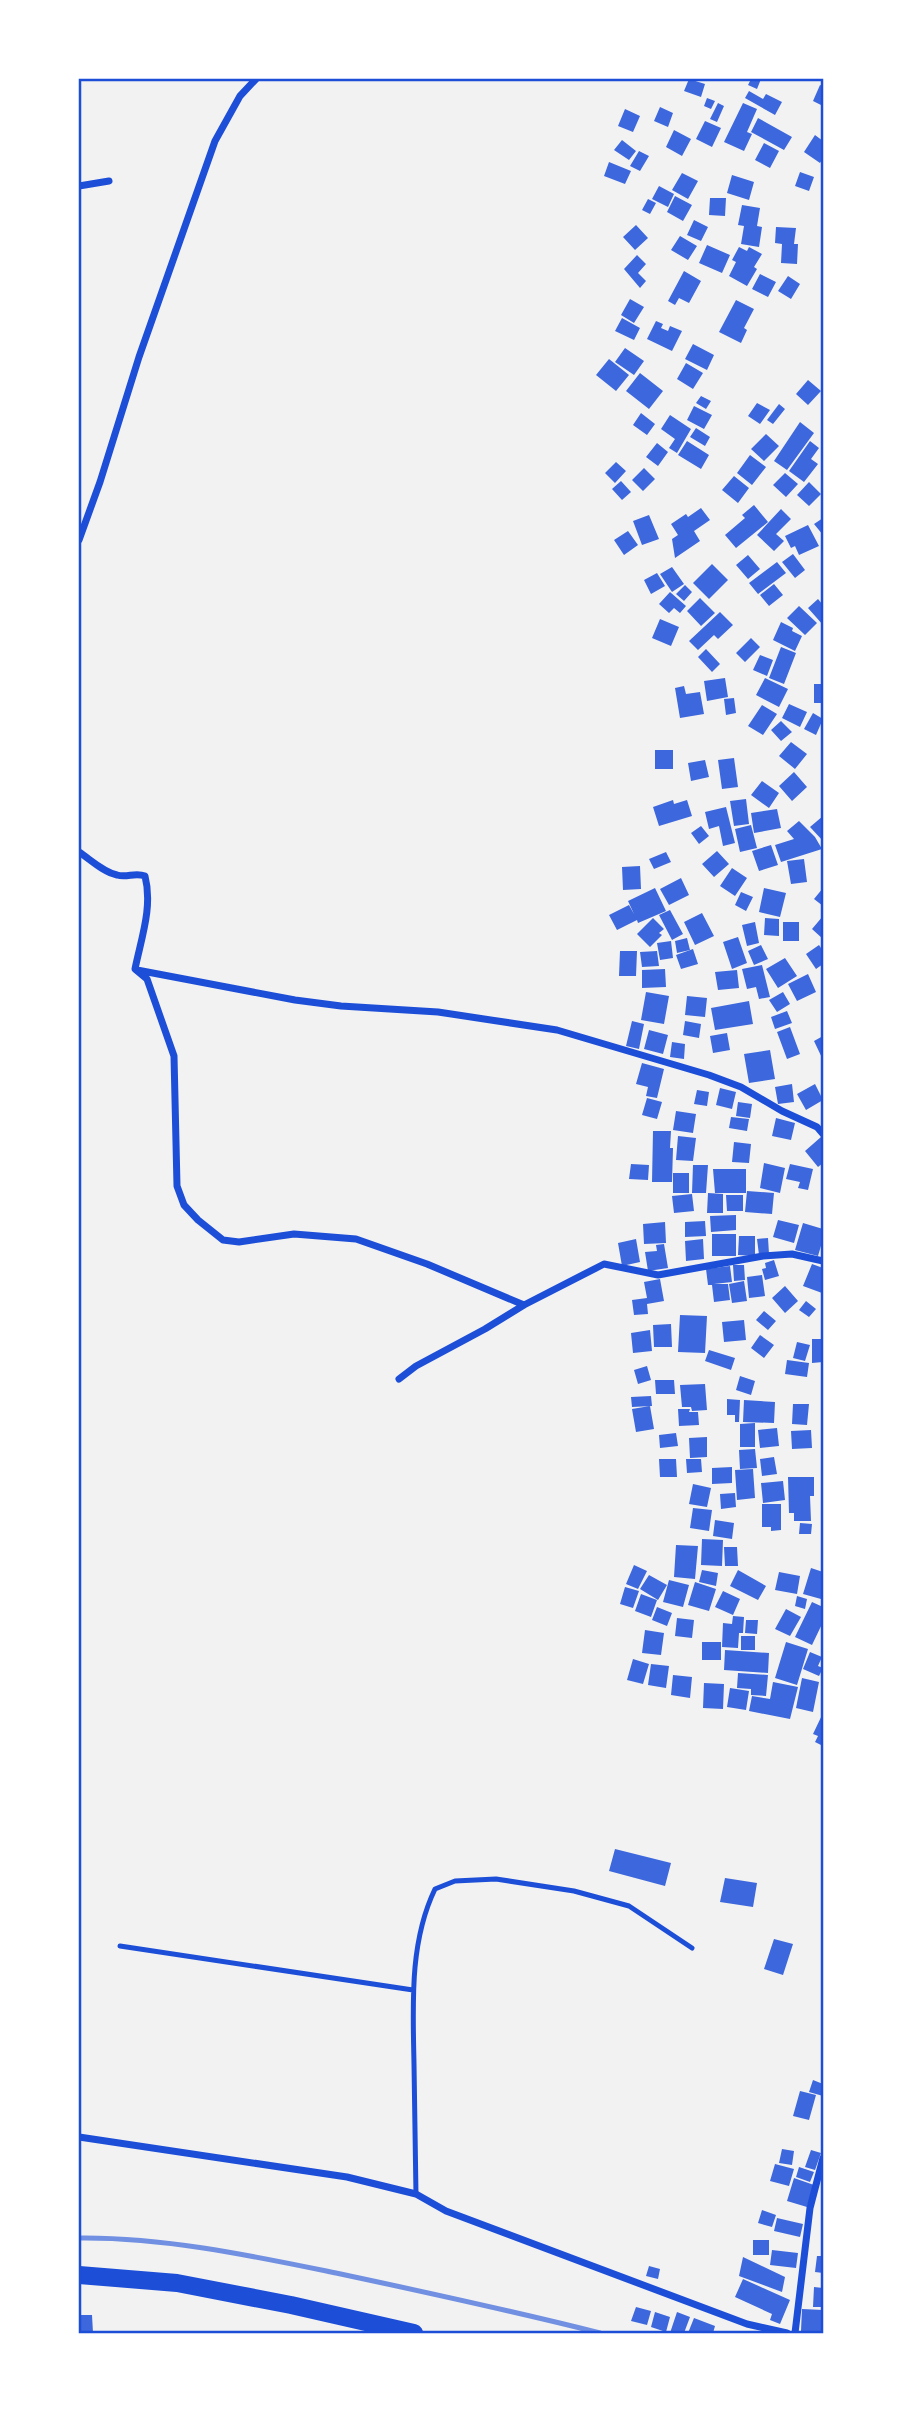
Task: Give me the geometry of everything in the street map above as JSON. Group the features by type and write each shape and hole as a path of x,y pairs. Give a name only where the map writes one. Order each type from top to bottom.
{"highway":[{"path":"79,2275 177,2283 414,2333"}],"street":[{"path":"79,540 139,357 215,141 240,96 256,79"},
{"path":"79,186 108,181"},
{"path":"79,852 105,870 120,876 136,873 145,876 149,891 148,905 135,969"},
{"path":"135,969 295,1000 341,1006 438,1012 557,1030 741,1087 782,1111 817,1127 823,1134"},
{"path":"135,969 147,979 174,1056 177,1186 184,1205 198,1220 223,1240 239,1242 294,1234 356,1239 427,1264 524,1305"},
{"path":"399,1379 416,1366 524,1305 604,1264 658,1275 792,1254 823,1261"},
{"path":"79,2137 347,2177 416,2194 459,2216 747,2323 786,2333"},
{"path":"795,2333 810,2208 823,2158"}],"lane":[{"path":"416,2194 413,1990 419,1933 425,1908 435,1889 455,1881 496,1879 574,1891 629,1906 692,1948"},
{"path":"120,1946 413,1990"}],"building":[{"path":"689,79 705,84 701,97 684,91"},
{"path":"751,79 761,79 757,89 748,85"},
{"path":"820,85 823,86 823,106 813,101"},
{"path":"749,91 763,99 766,94 782,102 775,115 745,98"},
{"path":"707,98 715,101 711,109 704,106"},
{"path":"718,103 724,106 717,122 710,119"},
{"path":"743,103 757,109 747,132 752,134 744,151 724,142"},
{"path":"660,107 673,113 668,127 654,121"},
{"path":"625,109 640,116 633,132 618,126"},
{"path":"758,118 792,137 784,150 751,132"},
{"path":"705,121 721,128 712,147 696,139"},
{"path":"674,130 691,139 682,156 666,147"},
{"path":"815,135 823,141 823,158 820,163 804,152"},
{"path":"622,140 636,151 629,160 614,150"},
{"path":"764,143 779,151 770,168 755,160"},
{"path":"639,151 649,156 640,171 630,166"},
{"path":"609,162 631,171 625,184 604,176"},
{"path":"800,172 814,177 809,191 795,186"},
{"path":"682,173 698,181 688,199 672,190"},
{"path":"732,175 754,182 749,200 727,193"},
{"path":"659,186 674,194 668,207 652,199"},
{"path":"675,196 692,205 683,221 667,212"},
{"path":"710,198 726,198 725,216 709,215"},
{"path":"648,199 656,203 650,214 642,210"},
{"path":"742,205 760,208 757,226 762,227 759,247 741,244 744,226 738,225"},
{"path":"694,220 708,227 701,241 687,235"},
{"path":"636,225 648,238 635,250 623,237"},
{"path":"776,227 796,228 794,244 798,244 797,264 781,263 782,244 775,243"},
{"path":"680,236 697,246 688,260 671,250"},
{"path":"707,245 730,255 722,273 699,263"},
{"path":"739,247 747,251 749,247 762,254 747,286 729,276 736,262 732,260"},
{"path":"637,255 646,264 638,273 646,281 640,288 624,269"},
{"path":"684,271 701,281 689,303 679,298 675,305 668,301"},
{"path":"760,274 776,282 768,297 752,289"},
{"path":"788,276 800,284 791,299 778,291"},
{"path":"630,299 644,307 634,323 621,315"},
{"path":"736,300 754,309 744,328 747,330 741,343 719,332"},
{"path":"622,318 640,328 634,340 615,331"},
{"path":"656,321 663,324 661,328 668,331 670,326 682,331 672,351 647,339"},
{"path":"693,344 714,355 707,370 685,359"},
{"path":"625,348 644,361 634,375 615,362"},
{"path":"609,359 629,375 616,391 596,375"},
{"path":"686,363 703,373 693,389 677,379"},
{"path":"640,373 663,391 649,409 626,391"},
{"path":"808,380 821,391 808,405 796,394"},
{"path":"701,396 711,401 706,409 696,403"},
{"path":"757,403 770,410 760,424 748,416"},
{"path":"779,404 785,409 773,424 767,420"},
{"path":"694,406 712,415 704,429 687,420"},
{"path":"641,413 655,424 647,435 633,425"},
{"path":"670,415 691,429 677,453 669,448 675,439 661,429"},
{"path":"800,422 814,433 787,470 774,461"},
{"path":"696,428 710,437 705,446 690,437"},
{"path":"766,434 779,446 764,461 751,449"},
{"path":"687,441 709,455 701,469 678,455"},
{"path":"810,441 819,448 811,459 818,464 804,482 789,471"},
{"path":"657,443 668,452 658,466 646,457"},
{"path":"750,455 766,467 752,485 737,473"},
{"path":"616,462 626,471 615,483 605,473"},
{"path":"644,468 655,479 643,491 632,480"},
{"path":"785,473 798,484 786,497 773,485"},
{"path":"734,476 749,488 738,503 722,490"},
{"path":"621,481 631,492 622,500 612,489"},
{"path":"809,482 821,494 809,506 797,495"},
{"path":"754,505 768,522 736,548 725,535 745,518 742,515"},
{"path":"701,508 710,520 694,531 700,541 675,558 672,539 678,535 671,524"},
{"path":"781,509 791,519 776,534 784,541 774,551 757,535"},
{"path":"649,515 659,539 642,545 633,521"},
{"path":"823,518 823,535 814,524"},
{"path":"808,525 819,546 799,555 795,546 791,548 785,536"},
{"path":"628,531 638,545 624,555 614,540"},
{"path":"793,554 805,570 795,578 782,562"},
{"path":"748,555 760,569 748,579 736,565"},
{"path":"777,562 786,573 758,594 749,583"},
{"path":"712,564 728,580 709,599 693,583"},
{"path":"672,567 684,584 672,592 660,574"},
{"path":"657,573 665,586 651,594 644,580"},
{"path":"774,584 783,595 769,606 760,595"},
{"path":"685,585 692,592 684,601 676,594"},
{"path":"670,592 686,606 680,613 674,608 669,613 659,604"},
{"path":"700,598 715,613 701,626 687,611"},
{"path":"818,599 823,605 823,625 808,608"},
{"path":"799,606 817,623 805,635 787,618"},
{"path":"720,612 733,625 718,639 714,635 698,650 689,641"},
{"path":"660,619 679,627 671,646 652,638"},
{"path":"781,622 802,636 795,651 773,640"},
{"path":"751,638 760,647 745,662 736,653"},
{"path":"781,647 796,653 784,684 769,678"},
{"path":"706,649 720,664 712,672 698,657"},
{"path":"760,655 773,660 767,676 753,670"},
{"path":"725,678 728,697 707,701 704,681"},
{"path":"765,678 788,689 779,707 756,695"},
{"path":"814,684 823,684 823,703 814,703"},
{"path":"684,686 686,694 700,692 704,714 680,718 675,688"},
{"path":"734,698 736,713 726,715 724,699"},
{"path":"789,704 807,712 800,727 782,718"},
{"path":"762,705 777,714 763,735 748,726"},
{"path":"813,713 823,719 816,735 804,729"},
{"path":"781,721 792,732 781,741 771,730"},
{"path":"791,742 807,754 795,769 779,756"},
{"path":"655,750 673,750 673,769 655,769"},
{"path":"734,758 738,787 722,789 718,760"},
{"path":"705,760 709,777 691,781 688,763"},
{"path":"794,772 807,787 792,801 779,786"},
{"path":"762,781 779,793 769,808 751,795"},
{"path":"746,799 749,824 734,826 730,801"},
{"path":"673,800 674,804 687,800 692,816 659,826 653,807"},
{"path":"726,807 735,843 723,846 719,826 709,829 705,812"},
{"path":"777,809 781,828 754,833 751,813"},
{"path":"823,816 823,841 810,827"},
{"path":"799,821 815,837 822,849 781,862 775,845 794,839 787,831"},
{"path":"751,825 757,848 740,852 735,829"},
{"path":"701,826 709,836 699,844 691,833"},
{"path":"771,845 778,865 759,871 752,851"},
{"path":"717,851 729,864 714,877 702,864"},
{"path":"666,852 671,862 654,869 649,859"},
{"path":"804,859 807,882 791,884 787,861"},
{"path":"640,866 641,889 623,890 622,867"},
{"path":"732,868 747,878 735,896 720,886"},
{"path":"681,878 689,895 669,905 660,889"},
{"path":"655,888 666,911 617,930 609,915 629,905 634,914 628,901"},
{"path":"764,888 786,893 780,917 759,912"},
{"path":"823,888 823,906 814,899"},
{"path":"741,892 753,897 746,911 735,905"},
{"path":"670,910 683,934 672,940 659,915"},
{"path":"702,913 714,936 695,945 684,922"},
{"path":"823,916 823,939 812,929"},
{"path":"653,918 664,929 659,933 662,935 650,947 637,934"},
{"path":"765,918 779,919 779,936 764,935"},
{"path":"755,922 759,943 747,946 742,925"},
{"path":"783,922 799,922 799,941 783,941"},
{"path":"738,937 747,963 732,969 723,942"},
{"path":"687,938 690,950 677,953 675,941"},
{"path":"671,941 673,958 660,960 657,943"},
{"path":"761,945 768,959 754,965 748,951"},
{"path":"819,945 823,951 823,964 816,969 806,954"},
{"path":"693,949 698,964 681,969 676,955"},
{"path":"620,951 637,951 636,976 619,976"},
{"path":"657,951 659,966 642,967 640,952"},
{"path":"785,958 797,976 778,988 766,969"},
{"path":"762,965 770,997 759,999 756,987 747,989 742,969"},
{"path":"665,969 666,987 642,988 642,970"},
{"path":"737,970 739,988 718,990 715,972"},
{"path":"808,974 816,992 797,1001 788,984"},
{"path":"646,992 669,996 664,1024 641,1020"},
{"path":"783,992 790,1004 777,1012 769,1000"},
{"path":"687,996 707,998 705,1017 685,1015"},
{"path":"749,1001 753,1024 715,1030 711,1008"},
{"path":"787,1011 792,1023 775,1029 771,1017"},
{"path":"632,1021 644,1024 639,1049 626,1046"},
{"path":"685,1021 701,1024 699,1038 683,1035"},
{"path":"790,1027 800,1054 787,1059 777,1032"},
{"path":"649,1030 668,1035 663,1054 644,1049"},
{"path":"727,1033 730,1050 713,1053 710,1036"},
{"path":"823,1036 823,1060 814,1041"},
{"path":"672,1042 685,1044 684,1059 670,1057"},
{"path":"770,1050 775,1079 749,1083 744,1054"},
{"path":"642,1063 664,1069 657,1098 646,1096 648,1087 636,1084"},
{"path":"792,1084 794,1102 778,1104 775,1087"},
{"path":"815,1084 823,1100 806,1110 797,1094"},
{"path":"720,1088 736,1092 732,1109 716,1105"},
{"path":"697,1090 709,1092 707,1106 694,1104"},
{"path":"647,1098 662,1102 657,1119 642,1115"},
{"path":"738,1102 752,1104 750,1118 736,1116"},
{"path":"676,1111 696,1114 693,1133 673,1130"},
{"path":"731,1117 749,1119 747,1131 729,1128"},
{"path":"776,1118 795,1123 791,1140 772,1136"},
{"path":"653,1131 671,1131 672,1182 652,1182"},
{"path":"678,1136 696,1138 693,1161 676,1160"},
{"path":"821,1137 823,1163 818,1167 805,1151"},
{"path":"734,1142 751,1144 749,1163 732,1162"},
{"path":"764,1163 785,1168 780,1193 760,1188"},
{"path":"631,1164 649,1165 648,1180 629,1179"},
{"path":"790,1164 813,1169 808,1190 798,1188 800,1182 786,1179"},
{"path":"693,1165 708,1165 706,1193 692,1193"},
{"path":"713,1169 746,1169 746,1193 715,1193"},
{"path":"673,1173 689,1173 689,1193 673,1193"},
{"path":"747,1191 774,1193 772,1214 745,1212"},
{"path":"708,1193 723,1194 723,1213 707,1213"},
{"path":"692,1194 694,1211 674,1213 672,1196"},
{"path":"726,1195 743,1195 743,1211 727,1211"},
{"path":"736,1215 736,1230 711,1232 710,1216"},
{"path":"778,1220 799,1225 794,1243 773,1237"},
{"path":"705,1221 706,1236 685,1237 685,1222"},
{"path":"665,1222 666,1243 644,1244 643,1224"},
{"path":"803,1223 823,1229 818,1256 795,1250"},
{"path":"712,1234 736,1234 736,1256 712,1256"},
{"path":"739,1236 755,1236 755,1256 738,1255"},
{"path":"768,1238 769,1254 759,1255 757,1239"},
{"path":"636,1239 640,1262 622,1266 618,1243"},
{"path":"703,1239 704,1259 686,1261 685,1241"},
{"path":"664,1244 668,1268 648,1271 645,1252 657,1251 656,1245"},
{"path":"774,1260 779,1276 765,1280 762,1269 766,1268 765,1263"},
{"path":"812,1264 823,1268 822,1293 803,1286"},
{"path":"733,1265 744,1265 745,1280 734,1281"},
{"path":"730,1266 732,1282 714,1284 728,1284 730,1300 714,1302 706,1269"},
{"path":"762,1275 765,1296 749,1298 747,1277"},
{"path":"660,1279 664,1301 647,1304 648,1314 634,1315 632,1300 647,1298 644,1282"},
{"path":"744,1281 747,1301 732,1303 729,1284"},
{"path":"785,1286 798,1301 785,1313 772,1298"},
{"path":"806,1301 816,1309 809,1317 799,1310"},
{"path":"764,1311 776,1321 768,1330 756,1320"},
{"path":"680,1315 707,1316 705,1353 678,1352"},
{"path":"744,1320 746,1340 724,1342 722,1322"},
{"path":"671,1324 672,1347 654,1347 653,1325"},
{"path":"650,1330 652,1351 633,1353 631,1333"},
{"path":"760,1335 774,1345 764,1358 751,1348"},
{"path":"812,1339 823,1339 823,1362 812,1363"},
{"path":"797,1342 810,1345 805,1361 793,1358"},
{"path":"709,1350 735,1358 731,1370 705,1361"},
{"path":"787,1360 809,1363 807,1377 785,1374"},
{"path":"647,1366 651,1380 638,1384 634,1370"},
{"path":"740,1376 755,1381 751,1395 736,1390"},
{"path":"655,1380 674,1380 675,1394 656,1394"},
{"path":"705,1384 707,1410 692,1411 691,1407 682,1407 680,1385"},
{"path":"651,1396 652,1406 632,1407 631,1397"},
{"path":"727,1399 740,1400 739,1422 735,1422 735,1415 727,1415"},
{"path":"744,1400 775,1402 774,1423 743,1422"},
{"path":"793,1404 809,1404 807,1425 792,1424"},
{"path":"650,1406 654,1429 636,1432 632,1409"},
{"path":"678,1409 698,1412 699,1425 679,1426"},
{"path":"755,1423 755,1447 740,1447 740,1424"},
{"path":"777,1428 779,1446 760,1448 758,1430"},
{"path":"811,1430 812,1448 792,1449 791,1431"},
{"path":"676,1433 678,1446 660,1448 659,1435"},
{"path":"707,1437 707,1457 690,1458 689,1438"},
{"path":"755,1449 757,1468 740,1469 739,1450"},
{"path":"774,1457 777,1474 762,1476 760,1459"},
{"path":"659,1459 676,1459 677,1477 660,1477"},
{"path":"686,1459 701,1459 702,1472 687,1473"},
{"path":"732,1467 732,1483 712,1484 712,1468"},
{"path":"753,1469 755,1498 737,1500 735,1470"},
{"path":"788,1477 814,1477 814,1496 810,1496 811,1521 794,1521 794,1513 789,1513"},
{"path":"783,1481 785,1500 763,1503 761,1483"},
{"path":"693,1484 711,1488 707,1507 689,1504"},
{"path":"735,1493 736,1507 721,1509 720,1494"},
{"path":"762,1504 781,1504 781,1530 771,1531 771,1527 762,1527"},
{"path":"693,1508 712,1510 709,1531 690,1528"},
{"path":"715,1520 734,1523 732,1539 713,1536"},
{"path":"800,1523 812,1524 811,1534 799,1534"},
{"path":"702,1539 723,1540 722,1566 701,1565"},
{"path":"676,1545 698,1546 695,1579 674,1577"},
{"path":"724,1547 737,1547 738,1566 725,1566"},
{"path":"634,1565 647,1571 638,1589 626,1584"},
{"path":"811,1568 823,1572 821,1599 803,1594"},
{"path":"702,1570 718,1573 716,1586 699,1582"},
{"path":"738,1570 766,1586 758,1600 730,1586"},
{"path":"779,1572 800,1576 797,1594 775,1590"},
{"path":"649,1575 667,1585 658,1600 640,1589"},
{"path":"669,1580 689,1585 683,1607 663,1602"},
{"path":"695,1582 716,1589 709,1611 688,1605"},
{"path":"625,1587 639,1591 633,1608 620,1604"},
{"path":"723,1591 740,1599 733,1615 715,1607"},
{"path":"641,1594 657,1600 651,1617 635,1611"},
{"path":"797,1596 807,1599 805,1609 795,1606"},
{"path":"812,1602 823,1607 823,1622 812,1645 795,1637"},
{"path":"657,1607 672,1613 667,1626 652,1620"},
{"path":"786,1609 801,1617 790,1636 775,1629"},
{"path":"733,1616 744,1617 738,1648 722,1647 723,1623 732,1624"},
{"path":"677,1618 694,1620 692,1638 675,1636"},
{"path":"746,1620 758,1620 757,1634 745,1633"},
{"path":"645,1630 664,1633 661,1655 642,1653"},
{"path":"741,1636 755,1636 755,1650 741,1650"},
{"path":"702,1642 721,1642 721,1660 702,1660"},
{"path":"786,1642 808,1649 797,1685 775,1678"},
{"path":"725,1650 769,1653 768,1673 724,1670"},
{"path":"810,1652 822,1657 818,1666 823,1668 819,1676 803,1669"},
{"path":"633,1659 649,1664 643,1684 627,1680"},
{"path":"651,1664 669,1666 666,1688 648,1685"},
{"path":"738,1673 768,1675 766,1696 751,1695 751,1689 737,1688"},
{"path":"673,1675 692,1677 690,1698 671,1695"},
{"path":"802,1678 819,1682 813,1712 796,1708"},
{"path":"773,1682 798,1687 790,1719 749,1711 752,1696 770,1699"},
{"path":"704,1683 724,1684 723,1709 703,1708"},
{"path":"730,1688 749,1691 746,1710 727,1707"},
{"path":"823,1713 823,1746 815,1742 818,1736 813,1734"},
{"path":"615,1849 671,1863 665,1886 609,1871"},
{"path":"725,1878 757,1883 753,1907 720,1902"},
{"path":"774,1939 793,1944 783,1975 764,1969"},
{"path":"813,2080 823,2084 823,2096 809,2092"},
{"path":"800,2091 816,2095 809,2120 793,2116"},
{"path":"782,2149 794,2151 792,2165 779,2163"},
{"path":"811,2150 821,2153 815,2170 805,2167"},
{"path":"775,2164 794,2169 789,2186 770,2181"},
{"path":"799,2167 814,2172 810,2182 796,2177"},
{"path":"794,2178 814,2185 807,2207 787,2201"},
{"path":"762,2210 776,2215 772,2227 758,2223"},
{"path":"777,2218 803,2224 800,2237 774,2231"},
{"path":"753,2240 769,2240 769,2255 753,2255"},
{"path":"772,2250 798,2253 796,2268 770,2265"},
{"path":"817,2256 823,2256 823,2273 815,2272"},
{"path":"743,2257 785,2277 782,2292 739,2276"},
{"path":"649,2266 660,2269 658,2279 646,2276"},
{"path":"743,2279 790,2300 780,2324 770,2320 772,2314 735,2297"},
{"path":"814,2287 823,2288 823,2307 813,2307"},
{"path":"636,2307 651,2311 647,2325 631,2321"},
{"path":"802,2309 823,2310 823,2332 801,2331"},
{"path":"655,2312 670,2317 666,2332 651,2327"},
{"path":"677,2312 690,2317 684,2333 670,2333"},
{"path":"79,2315 92,2315 93,2333 79,2333"},
{"path":"694,2318 715,2326 713,2333 688,2333"}],"railway":[{"path":"79,2238 176,2244 241,2254 600,2333"}]}
